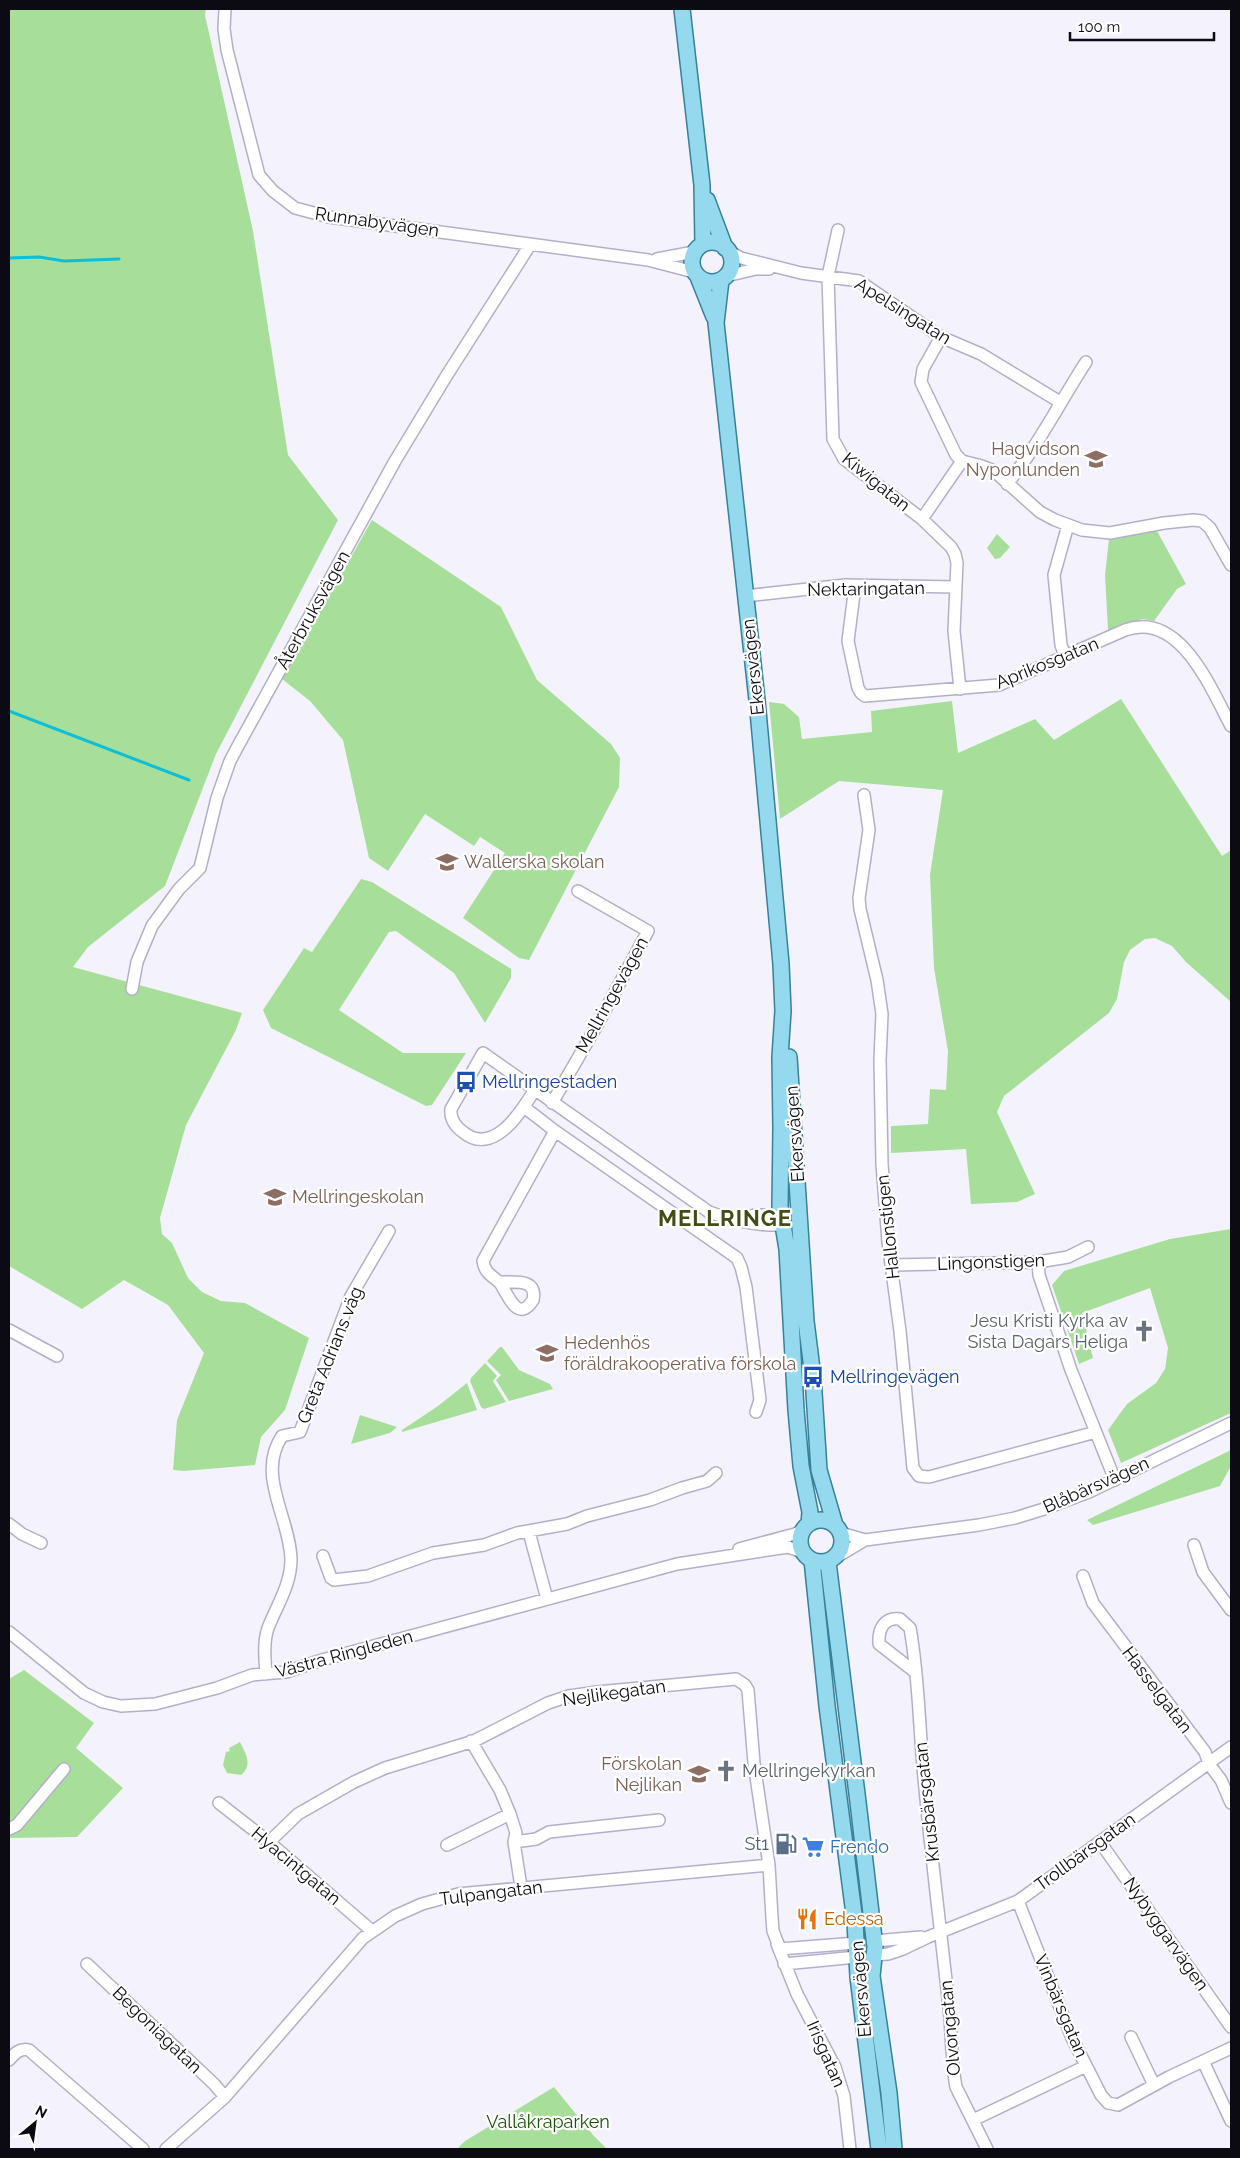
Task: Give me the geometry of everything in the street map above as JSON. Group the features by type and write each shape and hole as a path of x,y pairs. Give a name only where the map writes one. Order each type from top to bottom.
{"main road":[{"path":"682,9 702,185 698,248 692,262 696,274 709,282 723,278 732,266 702,185"},
{"path":"698,248 714,242 727,249"},
{"name":"Ekersvägen","path":"696,274 716,323"},
{"name":"Ekersvägen","path":"723,278 716,323 781,964 782,1011 780,1057 782,1128 779,1182 789,1276 801,1466 810,1512 806,1527"},
{"name":"Ekersvägen","path":"782,1011 790,1059 806,1321 813,1377 819,1470 838,1529"},
{"path":"782,1220 800,1219"},
{"path":"819,1520 826,1520 838,1529 843,1544 833,1559 808,1556 800,1542 806,1527 819,1520"},
{"name":"Ekersvägen","path":"808,1556 879,2149"},
{"name":"Ekersvägen","path":"833,1559 874,1948 872,1976 889,2093 894,2149"},
{"path":"856,1950 874,1948"}],"street":[{"name":"Runnabyvägen","path":"225,9 224,29 227,50 255,163 264,181 283,201 310,214 648,260 696,274"},
{"name":"Kiwigatan","path":"838,230 828,276 832,431 835,444 838,452 849,464 922,519 955,554 954,636 960,689"},
{"name":"Återbruksvägen","path":"132,989 137,962 152,926 180,889 200,868 217,798 230,761 238,746 395,462 447,375 530,245"},
{"name":"Runnabyvägen","path":"648,260 685,255 698,248"},
{"name":"Apelsingatan","path":"727,249 741,258 791,270 859,281 941,337 981,354 1060,402"},
{"name":"Apelsingatan","path":"723,278 756,269 791,270"},
{"path":"941,337 923,368 921,382 956,455 962,461 994,471 1040,512 1068,525 1088,531 1110,532 1164,523 1197,520 1205,523 1210,528 1231,565"},
{"path":"1008,484 1034,449 1060,402 1086,362"},
{"path":"922,519 962,461"},
{"path":"1065,656 1054,575 1068,525"},
{"name":"Nektaringatan","path":"745,596 855,586 956,587"},
{"name":"Aprikosgatan","path":"855,586 848,645 858,688 861,693 870,696 999,685 1130,628 1142,626 1160,630 1194,658 1231,726"},
{"name":"Hallonstigen","path":"864,795 869,830 859,898 877,980 882,1014 880,1060 882,1164 913,1468 919,1476 929,1477 1096,1432"},
{"name":"Mellringevägen","path":"552,1103 648,931 578,891"},
{"path":"534,1091 508,1128 482,1139 468,1136 458,1128 450,1117 451,1108 482,1053 709,1212 722,1217 743,1220 753,1225 782,1220"},
{"path":"524,1107 555,1131 737,1258 746,1287 760,1400 756,1412"},
{"path":"499,1282 489,1275 484,1268 483,1261 555,1131"},
{"name":"Greta Adrians väg","path":"266,1674 266,1637 284,1596 291,1560 290,1545 272,1474 273,1455 282,1436 300,1432 351,1296 389,1231"},
{"name":"Lingonstigen","path":"891,1266 1038,1262 1068,1257 1088,1247"},
{"path":"1038,1262 1039,1275 1067,1358 1115,1480"},
{"path":"9,1330 57,1356"},
{"name":"Blåbärsvägen","path":"833,1559 865,1540 979,1525 1015,1518 1053,1506 1115,1480 1231,1423"},
{"path":"323,1556 331,1578 344,1580 376,1574 440,1551 484,1545 516,1533 567,1524 586,1516 650,1500 707,1480 716,1473"},
{"path":"9,1524 22,1534 41,1543"},
{"name":"Västra Ringleden","path":"754,1549 794,1534 806,1527"},
{"name":"Blåbärsvägen","path":"838,1529 865,1540"},
{"path":"529,1532 546,1599"},
{"path":"1194,1545 1203,1572 1231,1610"},
{"name":"Västra Ringleden","path":"9,1632 84,1693 112,1705 138,1706 155,1704 217,1688 252,1675 286,1672 322,1660 546,1599 699,1560 754,1549 788,1547 808,1556"},
{"name":"Hasselgatan","path":"1083,1576 1093,1603 1205,1752 1209,1764 1221,1780 1231,1803"},
{"name":"Krusbärsgatan","path":"916,1672 879,1644 881,1627 886,1621 900,1619 910,1628 916,1672 925,1786 941,1932"},
{"name":"Nejlikegatan","path":"269,1842 298,1814 354,1782 385,1768 471,1741 548,1703 569,1696 736,1679 748,1690 754,1763 769,1865 774,1931 782,1957"},
{"path":"471,1741 500,1790 510,1814 516,1833 514,1842 521,1887"},
{"name":"Trollbärsgatan","path":"874,1948 928,1937 1018,1901 1231,1747"},
{"path":"9,1829 17,1825 64,1769"},
{"name":"Hyacintgatan","path":"219,1803 269,1842 372,1931"},
{"path":"447,1845 510,1814"},
{"path":"514,1842 536,1839 550,1832 659,1820"},
{"name":"Nybyggarvägen","path":"1100,1842 1231,2027"},
{"name":"Tulpangatan","path":"166,2149 225,2097 276,2041 343,1960 372,1931 395,1916 432,1900 458,1894 769,1865"},
{"name":"Vinbärsgatan","path":"1018,1901 1072,2038 1101,2095 1112,2105 1118,2105 1154,2085"},
{"name":"Olvongatan","path":"941,1932 956,2087 987,2149"},
{"path":"782,1957 856,1950"},
{"name":"Irisgatan","path":"782,1957 797,1994 836,2067 844,2096 850,2149"},
{"name":"Begoniagatan","path":"87,1964 214,2084 225,2097"},
{"path":"1131,2037 1154,2085 1231,2048"},
{"path":"9,2060 14,2053 23,2049 29,2050 143,2149"},
{"path":"1203,2061 1231,2120"},
{"path":"973,2120 1086,2066"}],"green space":[{"path":"9,9 206,9 205,15 253,231 288,455 338,520 216,754 165,886 88,947 73,967 242,1013 236,1030 186,1125 160,1218 162,1234 172,1243 188,1278 202,1292 221,1301 245,1303 309,1338 285,1410 261,1437 255,1465 184,1471 173,1470 177,1420 204,1353 168,1305 124,1280 82,1309 9,1266"},
{"path":"372,520 501,607 537,680 611,744 620,758 619,787 529,960 519,958 463,918 505,853 480,837 474,846 425,814 388,871 369,858 343,740 310,701 282,679"},
{"path":"1157,531 1186,584 1177,589 1154,621 1142,619 1108,630 1105,575 1109,539"},
{"path":"997,534 1010,547 1000,558 995,559 987,548"},
{"path":"1121,699 1222,856 1231,850 1231,1002 1186,962 1172,946 1155,938 1145,939 1130,950 1124,962 1117,999 1109,1013 1004,1096 997,1112 1035,1194 1017,1202 971,1204 966,1149 891,1153 891,1126 928,1124 930,1089 946,1090 948,1051 934,968 930,875 943,790 839,781 780,819 769,702 784,704 799,717 802,739 872,732 871,711 952,701 958,753 1035,719 1054,740"},
{"path":"361,879 372,882 511,969 511,978 485,1023 454,973 396,931 389,932 339,1010 403,1053 466,1053 432,1105 426,1106 271,1028 263,1010 304,948 312,952"},
{"path":"1231,1229 1231,1413 1121,1463 1108,1430 1127,1404 1156,1383 1165,1369 1168,1348 1150,1288 1082,1313 1093,1358 1079,1364 1052,1285 1064,1271 1170,1239"},
{"path":"502,1347 519,1370 550,1384 553,1389 509,1401 496,1380 501,1375 487,1361"},
{"path":"485,1363 497,1376 493,1381 506,1402 484,1409 481,1407 470,1381"},
{"path":"467,1383 477,1410 402,1432 402,1430 438,1406"},
{"path":"360,1415 397,1427 390,1433 351,1444"},
{"path":"1231,1450 1231,1466 1220,1486 1093,1525 1087,1520"},
{"path":"24,1670 94,1723 76,1748 123,1788 77,1837 9,1838 9,1679"},
{"path":"240,1742 247,1759 247,1767 241,1775 227,1773 223,1765 226,1752 230,1751 229,1748"},
{"name":"Vallåkraparken","path":"554,2087 593,2135 607,2149 457,2149 465,2141"}],"waterway":[{"path":"9,258 39,257 64,261 119,259"},
{"path":"9,711 189,780"}],"place":[{"name":"Hagvidson Nyponlunden","path":"1096,459"},
{"name":"Wallerska skolan","path":"447,862"},
{"name":"Mellringestaden","path":"466,1082"},
{"name":"Mellringeskolan","path":"275,1197"},
{"name":"Jesu Kristi Kyrka av Sista Dagars Heliga","path":"1144,1331"},
{"name":"Hedenhös föräldrakooperativa förskola","path":"547,1353"},
{"name":"Mellringevägen","path":"813,1377"},
{"name":"Mellringekyrkan","path":"726,1771"},
{"name":"Förskolan Nejlikan","path":"699,1774"},
{"name":"St1","path":"786,1844"},
{"name":"Frendo","path":"813,1847"},
{"name":"Edessa","path":"807,1919"}],"district":[{"name":"MELLRINGE","path":"725,1218"}]}
